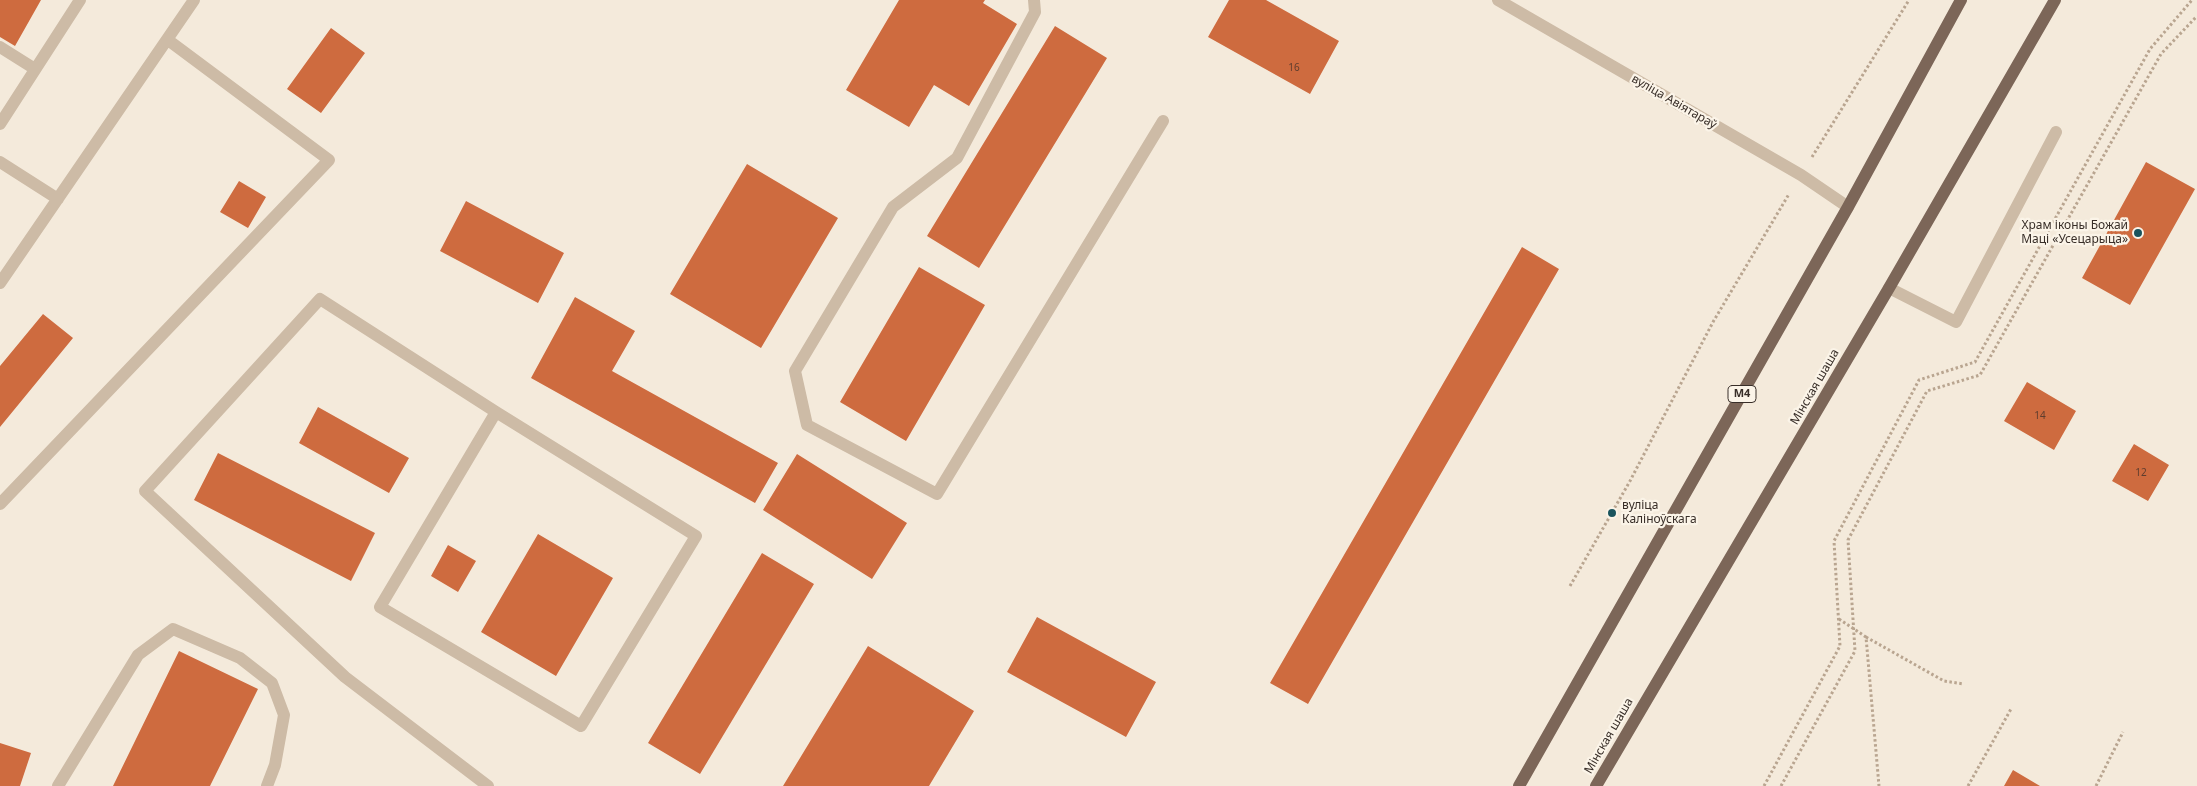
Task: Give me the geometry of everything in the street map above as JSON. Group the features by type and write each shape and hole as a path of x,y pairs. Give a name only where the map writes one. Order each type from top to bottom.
{"main road":[{"name":"М4","path":"1519,786 1848,207 1960,0"},
{"name":"Мінская шаша","path":"1596,786 1889,288 2055,0"}],"street":[{"path":"0,124 80,0"},
{"path":"0,283 194,0"},
{"path":"1034,0 1035,12 957,158 893,207 795,371 807,425 937,494 1162,121"},
{"name":"вуліца Авіятараў","path":"1498,0 1801,175 1848,207"},
{"path":"0,504 329,160 168,40"},
{"path":"0,47 36,69"},
{"path":"1889,288 1956,322 2056,132"},
{"path":"0,162 58,199"},
{"path":"488,786 345,676 145,491 320,299 496,412 696,536 581,726 380,607 496,412"},
{"path":"58,786 138,654 173,629 240,658 272,683 284,714 275,765 267,786"}],"path":[{"path":"1570,586 1630,481 1713,322 1909,0"},
{"path":"1764,786 1840,646 1834,541 1918,380 1975,362 2150,49 2192,0"},
{"path":"1781,786 1855,651 1848,540 1927,391 1980,375 2161,54 2197,16"},
{"path":"1838,619 1944,681 1964,684"},
{"path":"1866,637 1879,786"},
{"path":"1968,786 2011,709"},
{"path":"2096,786 2123,732"}],"building":[{"path":"0,0 41,0 15,46 0,37"},
{"path":"899,0 985,0 983,3 1017,24 969,106 934,85 909,127 846,90"},
{"path":"1229,0 1266,0 1339,41 1310,94 1208,37"},
{"path":"1055,26 1107,58 979,268 927,236"},
{"path":"331,28 365,53 321,113 287,89"},
{"name":"Храм іконы Божай Маці «Усецарыца»","path":"2146,162 2195,189 2130,305 2082,278"},
{"path":"747,164 838,218 761,348 670,294"},
{"path":"239,181 266,197 248,228 220,212"},
{"path":"466,201 564,253 538,303 440,251"},
{"path":"1522,247 1559,269 1308,704 1270,683"},
{"path":"919,267 985,305 906,441 840,402"},
{"path":"575,297 635,331 612,371 778,463 755,503 531,378"},
{"path":"43,314 73,338 0,427 0,366"},
{"path":"2027,382 2076,411 2054,450 2004,421"},
{"path":"318,407 409,458 389,493 299,443"},
{"path":"2134,444 2169,465 2148,501 2112,481"},
{"path":"218,453 375,533 351,581 194,500"},
{"path":"797,454 907,523 872,579 763,510"},
{"path":"538,534 613,578 556,676 481,632"},
{"path":"448,545 476,561 458,592 431,576"},
{"path":"762,553 814,584 700,774 648,743"},
{"path":"1037,617 1156,682 1126,737 1007,672"},
{"path":"868,646 974,711 929,786 783,786"},
{"path":"179,651 258,689 210,786 113,786"},
{"path":"0,743 31,753 20,786 0,786"},
{"path":"2013,770 2040,786 2004,786"}],"place":[{"name":"Храм іконы Божай Маці «Усецарыца»","path":"2138,233"},
{"name":"вуліца Каліноўскага","path":"1612,513"}]}
